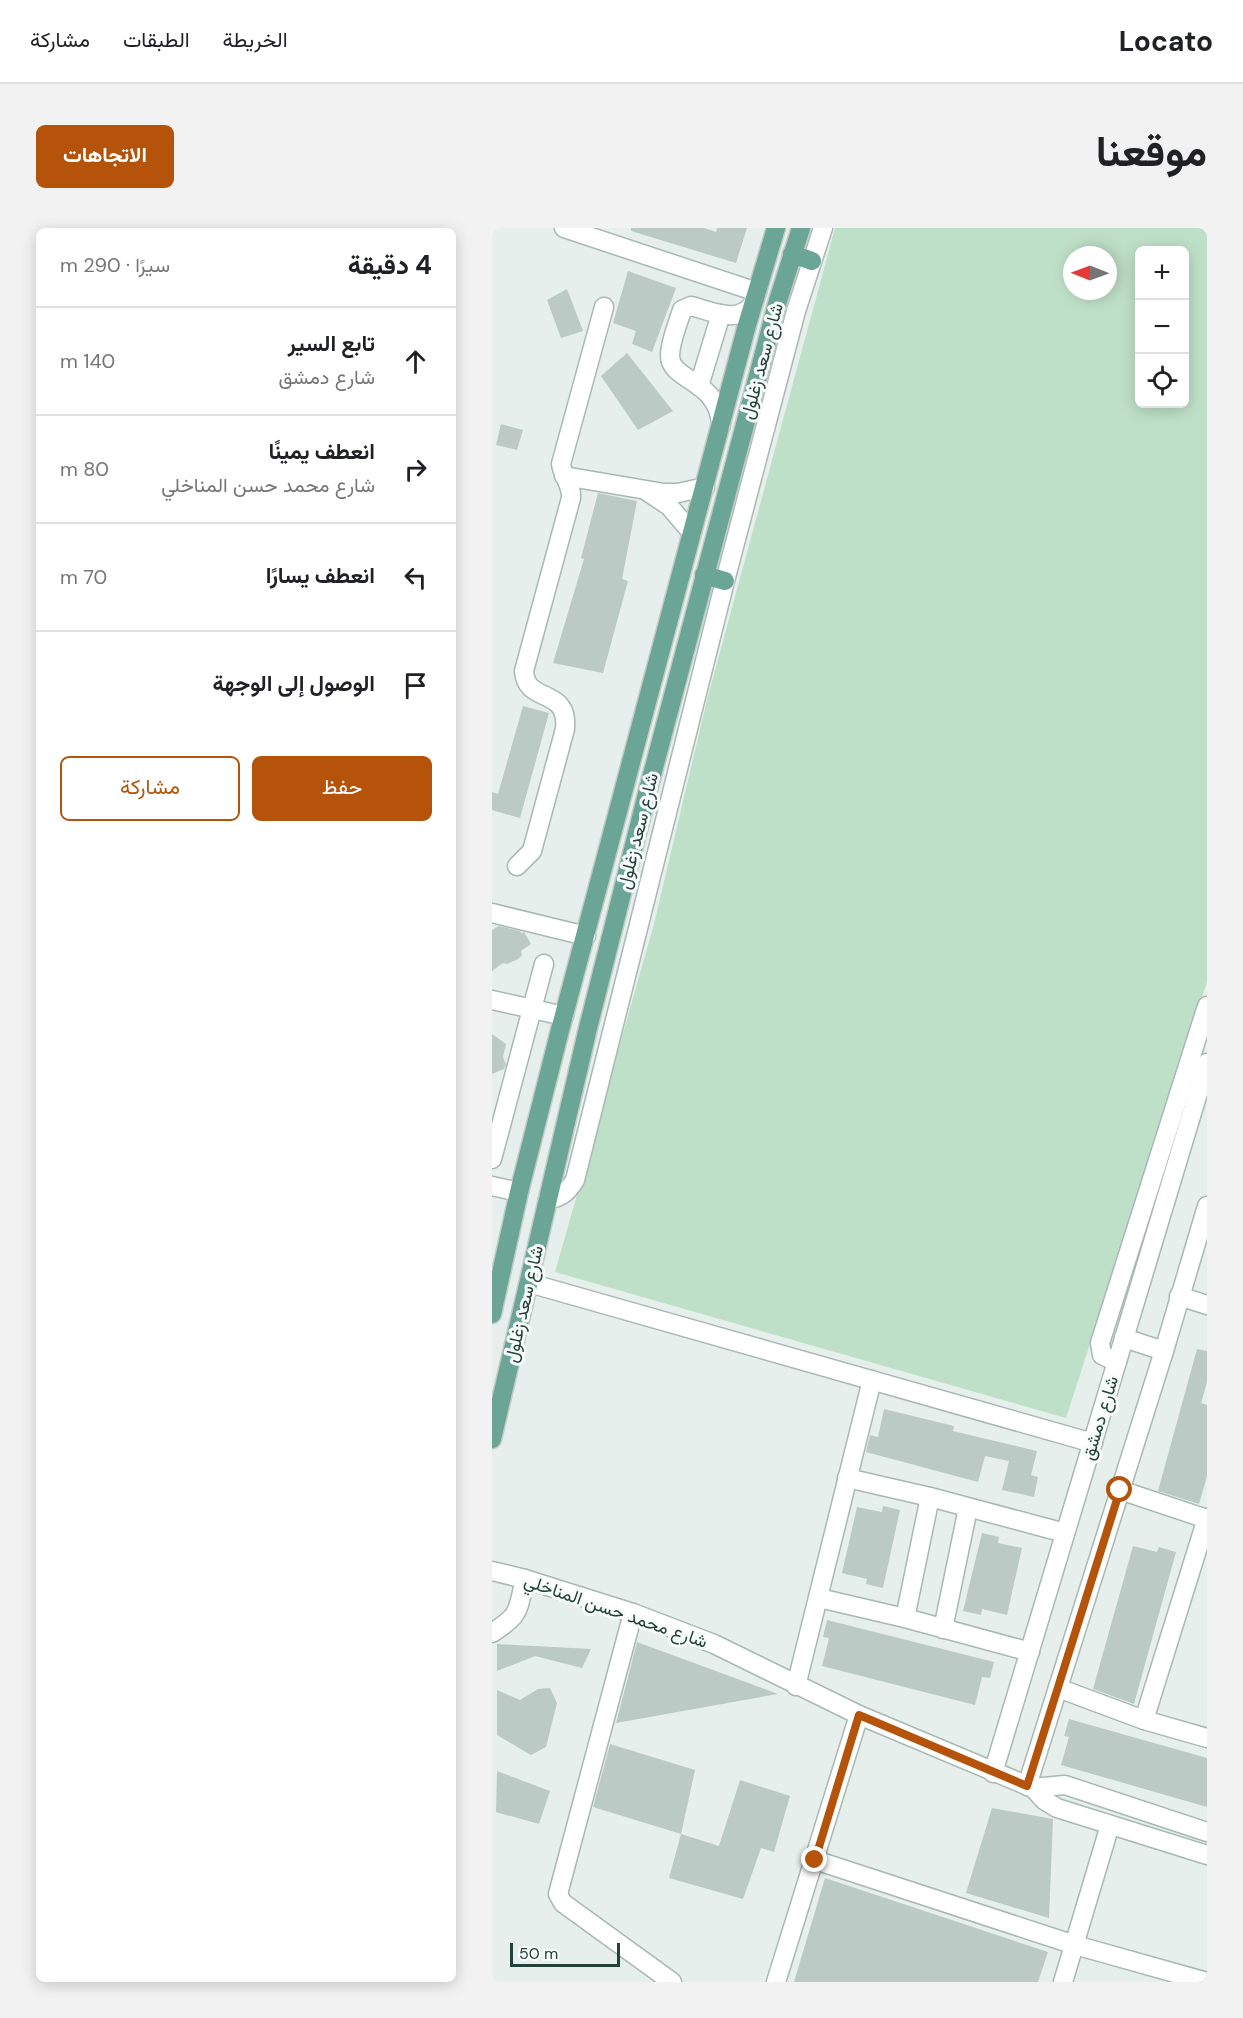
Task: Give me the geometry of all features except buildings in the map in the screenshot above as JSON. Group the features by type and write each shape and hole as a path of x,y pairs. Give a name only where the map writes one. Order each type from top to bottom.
{"main road":[{"name":"شارع سعد زغلول","path":"492,1314 519,1192 564,1016 755,298 776,228"},
{"name":"شارع سعد زغلول","path":"492,1439 588,1028 648,790 777,304 801,228"},
{"path":"792,255 812,261"},
{"path":"704,575 725,582"},
{"path":"626,784 648,790"}],"street":[{"path":"564,228 755,298 741,315 721,314 691,306 682,310 670,352 675,369 714,399 721,425"},
{"path":"548,1199 561,1196 575,1180 725,582 796,311 823,228"},
{"path":"517,866 532,851 566,729 565,714 556,700 530,688 524,671 572,498 570,484 564,476 561,464 562,458 604,307"},
{"path":"699,386 721,314"},
{"path":"564,476 637,489 678,493 705,487"},
{"path":"637,489 669,506 692,534"},
{"path":"492,913 586,936"},
{"path":"492,1159 544,964"},
{"path":"492,1000 564,1016"},
{"path":"1117,1362 1102,1355 1100,1343 1207,1006"},
{"name":"شارع دمشق","path":"993,1773 1207,1063"},
{"path":"492,1186 519,1192"},
{"path":"1149,1188 1167,1194"},
{"path":"1030,1787 1037,1754 1164,1351 1179,1296 1204,1228 1207,1206"},
{"path":"529,1283 1093,1443"},
{"path":"1179,1296 1207,1305"},
{"path":"1124,1338 1164,1351"},
{"path":"796,1686 872,1380"},
{"path":"848,1478 1065,1533"},
{"path":"1120,1490 1207,1518 1144,1720"},
{"path":"905,1618 930,1497"},
{"path":"943,1629 968,1508"},
{"name":"شارع محمد حسن المناخلي","path":"492,1572 525,1579 633,1613 714,1644 859,1715 1030,1787 1050,1804 1207,1855"},
{"path":"492,1633 517,1614 525,1579"},
{"path":"819,1598 905,1618 1030,1652"},
{"path":"633,1613 558,1894 562,1903 672,1982"},
{"path":"1058,1688 1144,1720 1207,1738"},
{"path":"776,1982 859,1715"},
{"path":"1037,1754 1049,1772 1065,1785"},
{"name":"شارع محمد حسن المناخلي","path":"1030,1787 1065,1785 1207,1832"},
{"path":"1165,1842 1172,1820"},
{"path":"1063,1982 1110,1825"},
{"path":"815,1860 1075,1945 1207,1982"}],"green space":[{"path":"835,228 1207,228 1207,982 1066,1418 555,1272 654,924 707,700"}],"route":[{"path":"815,1860 859,1715 1027,1786 1120,1490"}]}
